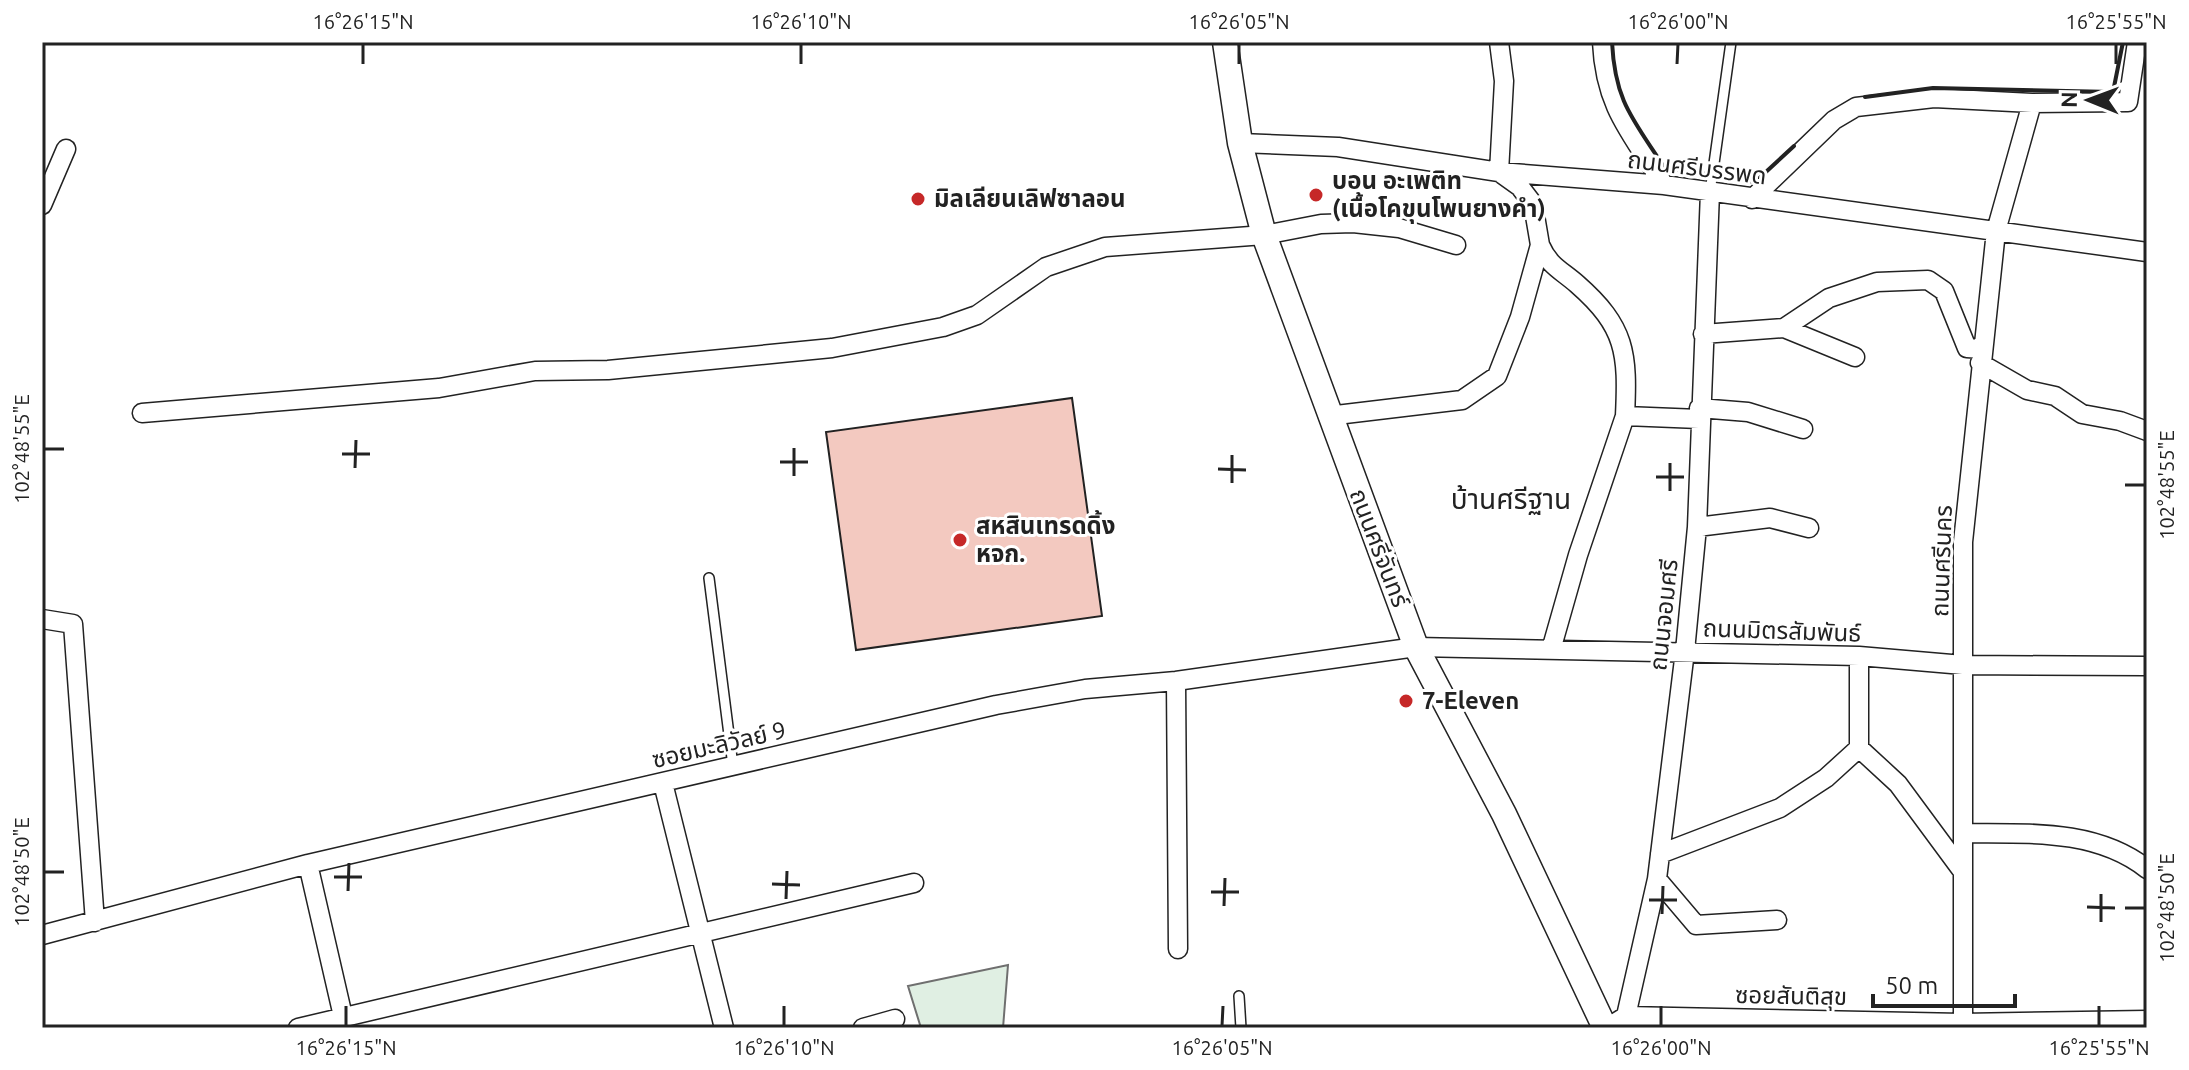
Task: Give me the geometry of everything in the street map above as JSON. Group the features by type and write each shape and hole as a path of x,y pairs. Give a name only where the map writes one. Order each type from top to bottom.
{"main road":[{"name":"ถนนศรีจันทร์","path":"1225,42 1240,143 1264,235 1328,416 1416,647 1613,1024"}],"street":[{"path":"1499,42 1504,81 1499,172 1520,187 1533,204 1540,245 1549,265 1587,293 1620,333 1627,370 1625,416 1578,555 1551,650"},
{"path":"1602,42 1606,86 1612,104 1664,185"},
{"path":"1752,199 1834,120 1856,107 1934,98 2032,103 2138,102 2137,42"},
{"name":"ถนนศรีนคร","path":"1962,1026 1963,542 1996,231 2032,103"},
{"name":"ถนนศรีบรรพด","path":"1240,143 1338,147 1499,172 1664,185 2147,252"},
{"path":"42,205 66,149"},
{"name":"ถนนจอมศรี","path":"1613,1024 1657,879 1685,651 1697,527 1699,413 1710,192"},
{"path":"142,413 439,388 535,371 608,370 832,348 943,327 977,315 1046,267 1105,247 1264,235 1321,224 1353,223 1399,228 1456,245"},
{"path":"1328,416 1462,400 1489,384 1497,376 1515,332 1540,245"},
{"path":"1784,328 1829,298 1877,282 1928,280 1944,291 1967,348 2027,390 2055,396 2082,414 2120,421 2147,431"},
{"path":"1703,334 1784,328 1855,357"},
{"path":"1625,416 1748,412 1803,429"},
{"path":"1697,527 1770,518 1809,528"},
{"path":"42,619 73,624 95,922"},
{"name":"ถนนมิตรสัมพันธ์","path":"1416,647 1859,656 1963,665 2147,666"},
{"name":"ซอยมะลิวัลย์ 9","path":"42,935 308,864 996,705 1085,689 1176,681 1416,647"},
{"path":"1859,656 1859,748 1898,784 1963,872"},
{"path":"1176,681 1178,949"},
{"path":"1660,854 1780,808 1826,778 1859,748"},
{"path":"663,783 724,1028"},
{"path":"1963,833 2052,834 2088,841 2129,855 2147,869"},
{"path":"308,864 345,1022"},
{"path":"1657,879 1696,925 1777,920"},
{"path":"298,1028 345,1022 914,883"},
{"path":"863,1028 895,1019"},
{"name":"ซอยสันติสุข","path":"1613,1024 1962,1026 2147,1020"}],"lane":[{"path":"1710,192 1731,42"},
{"path":"709,578 733,767"},
{"path":"1239,996 1241,1028"}],"green space":[{"path":"1008,965 1003,1028 921,1028 908,986"}],"building":[{"path":"1072,398 1102,616 856,650 826,432"}],"wall":[{"path":"1612,42 1622,95 1664,167 1755,182 1794,146"},
{"path":"1865,97 1933,88 2113,92 2123,42"}],"place":[{"name":"บอน อะเพติท (เนื้อโคขุนโพนยางคำ)","path":"1316,195"},
{"name":"มิลเลียนเลิฟซาลอน","path":"918,199"},
{"name":"สหสินเทรดดิ้ง หจก.","path":"960,540"},
{"name":"7-Eleven","path":"1406,701"}],"district":[{"name":"บ้านศรีฐาน","path":"1511,499"}]}
